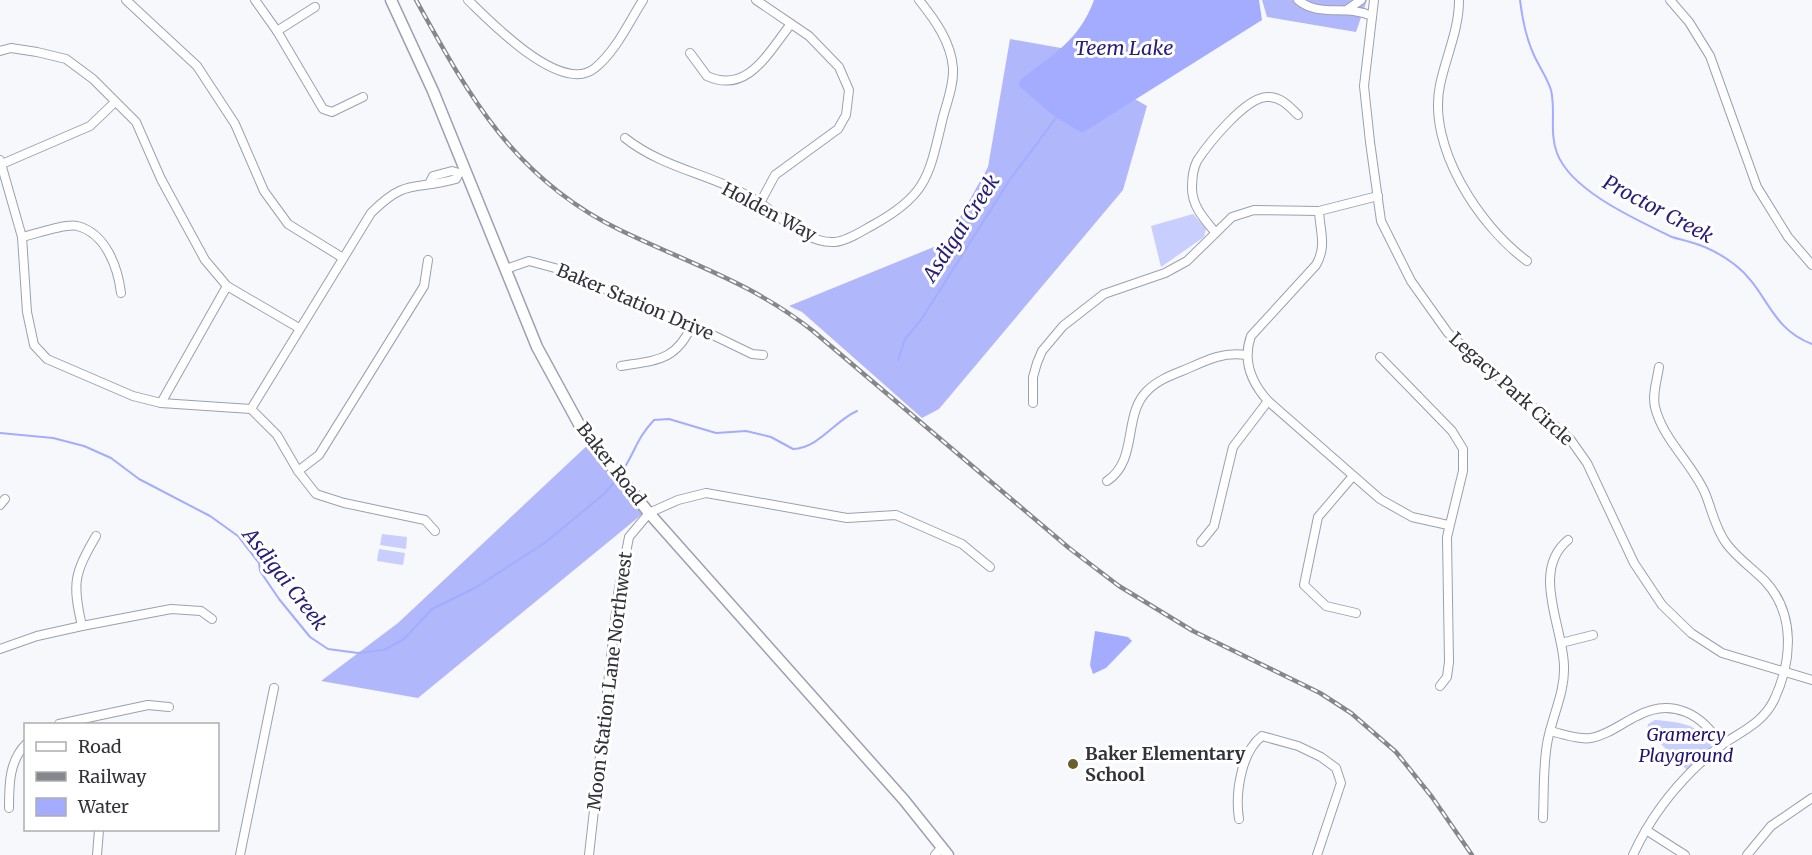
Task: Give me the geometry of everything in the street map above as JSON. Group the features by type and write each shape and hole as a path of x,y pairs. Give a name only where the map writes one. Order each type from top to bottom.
{"main road":[{"name":"Baker Road","path":"391,0 433,91 462,172 506,268 541,356 574,416 650,513 904,800 942,852"}],"street":[{"path":"126,0 197,66 235,124 264,191 288,224 343,258"},
{"path":"255,0 278,31 327,112 332,112 363,97"},
{"path":"468,0 533,58 566,72 583,73 594,70 607,56 643,0"},
{"path":"756,0 809,36 839,67 849,90 848,107 838,129 775,175 760,203"},
{"name":"Holden Way","path":"625,138 657,159 760,203 811,237 838,242 899,211 923,185 933,162 953,79 953,67 942,34 919,0"},
{"path":"1348,9 1360,0"},
{"name":"Legacy Park Circle","path":"1374,0 1364,86 1381,221 1411,281 1448,333 1570,439 1587,463 1634,562 1662,605 1691,633 1722,653 1812,680"},
{"path":"1459,0 1459,17 1440,84 1437,106 1439,132 1448,157 1495,234 1527,261"},
{"path":"1670,0 1689,22 1710,56 1757,187 1788,237 1812,265"},
{"path":"1300,2 1328,12 1348,9 1372,16"},
{"path":"278,31 315,7"},
{"path":"690,53 707,76 732,81 751,74 790,24"},
{"path":"0,51 11,48 66,59 93,79 114,103 136,122 161,179 200,250 227,286 299,328"},
{"path":"1215,232 1197,209 1193,198 1192,178 1197,161 1228,125 1256,99 1268,97 1278,99 1298,115"},
{"path":"114,103 90,126 1,162 22,237 27,312 34,345 47,359 132,396 161,403 250,409 277,435 298,471 316,494 344,503 425,520 435,531"},
{"path":"250,409 371,213 390,195 408,186 430,182 433,176 452,171 462,172"},
{"path":"1033,403 1033,378 1037,363 1042,351 1063,326 1104,294 1178,267 1205,245 1215,232 1232,217 1247,211 1319,212 1378,196"},
{"path":"1319,212 1323,233 1321,257 1251,336 1246,355 1254,383 1268,401 1353,476 1398,510 1412,517 1448,525"},
{"path":"22,237 76,225 89,232 109,252 119,273 121,293"},
{"path":"298,471 319,455 424,286 428,260"},
{"name":"Baker Station Drive","path":"506,268 529,261 541,262 692,325 752,354 763,356"},
{"path":"161,403 227,286"},
{"path":"621,366 660,358 679,349 692,325"},
{"path":"1107,481 1122,466 1139,403 1148,390 1171,376 1214,357 1231,353 1246,355"},
{"path":"1380,357 1459,439 1462,449 1462,471 1448,525 1449,662 1447,677 1440,686"},
{"path":"1633,855 1646,830 1670,795 1721,746 1764,716 1774,700 1783,673 1789,641 1783,608 1765,582 1724,541 1700,483 1661,424 1654,404 1659,367"},
{"path":"1201,543 1214,526 1233,447 1268,401"},
{"path":"1353,476 1318,517 1304,585 1326,606 1356,613"},
{"path":"650,513 678,500 706,494 847,518 896,515 962,544 990,567"},
{"name":"Moon Station Lane Northwest","path":"589,855 618,594 629,537 650,513"},
{"path":"82,626 74,592 80,564 96,536"},
{"path":"1543,818 1546,753 1564,668 1550,591 1553,561 1559,547 1568,540"},
{"path":"0,649 37,636 171,609 201,611 212,619"},
{"path":"1561,643 1593,635"},
{"path":"240,855 274,688"},
{"path":"63,723 148,705 169,707"},
{"path":"1550,731 1587,739 1599,736 1648,710 1672,708 1693,714 1702,721 1721,746"},
{"path":"99,715 100,723"},
{"path":"1239,819 1237,805 1245,765 1253,742 1262,736 1298,746 1321,757 1336,768 1341,783 1317,855"},
{"path":"9,808 9,776 24,746"},
{"path":"1747,855 1771,826 1812,798"},
{"path":"1646,830 1684,855"},
{"path":"97,855 99,831"}],"green space":[{"path":"1193,214 1206,229 1204,237 1161,267 1151,226"},
{"path":"382,534 407,537 406,549 380,545"},
{"path":"379,549 405,553 403,565 377,561"},
{"name":"Gramercy Playground","path":"1655,720 1679,723 1694,728 1711,745 1709,751 1689,772 1647,730 1648,724"}],"shaded area":[{"path":"1262,0 1367,0 1356,32 1267,17"},
{"path":"1010,39 1061,48 1071,102 1112,86 1147,106 1123,190 939,409 922,418 802,312 789,306 946,242 988,167"},
{"path":"592,441 646,511 418,698 321,681 398,623"}],"water":[{"name":"Teem Lake","path":"1094,0 1259,0 1262,20 1082,133 1054,116 1019,86 1020,80 1054,55 1072,37 1081,26"},
{"path":"1095,631 1128,637 1132,641 1106,668 1093,674 1090,665"}],"waterway":[{"name":"Proctor Creek","path":"1520,0 1531,47 1551,90 1557,153 1576,180 1590,192 1624,213 1672,237 1707,248 1734,264 1754,285 1777,319 1798,337 1812,344"},
{"name":"Asdigai Creek","path":"898,360 905,339 921,320 1009,181 1056,118"},
{"name":"Asdigai Creek","path":"621,473 643,433 654,420 669,419 716,433 746,431 771,437 793,449 811,444 857,411"},
{"name":"Asdigai Creek","path":"0,433 53,438 84,446 111,458 139,479 210,516 238,536 259,563 260,571 279,599 310,637 328,649 358,653 384,650 404,639 432,609 475,588 546,542 605,493 618,478"}],"railway":[{"path":"416,0 456,70 499,133 551,186 583,209 620,230 743,286 790,314 1069,548 1119,586 1193,631 1320,693 1351,713 1396,752 1432,797 1472,855"}],"place":[{"name":"Baker Elementary School","path":"1073,764"}]}
